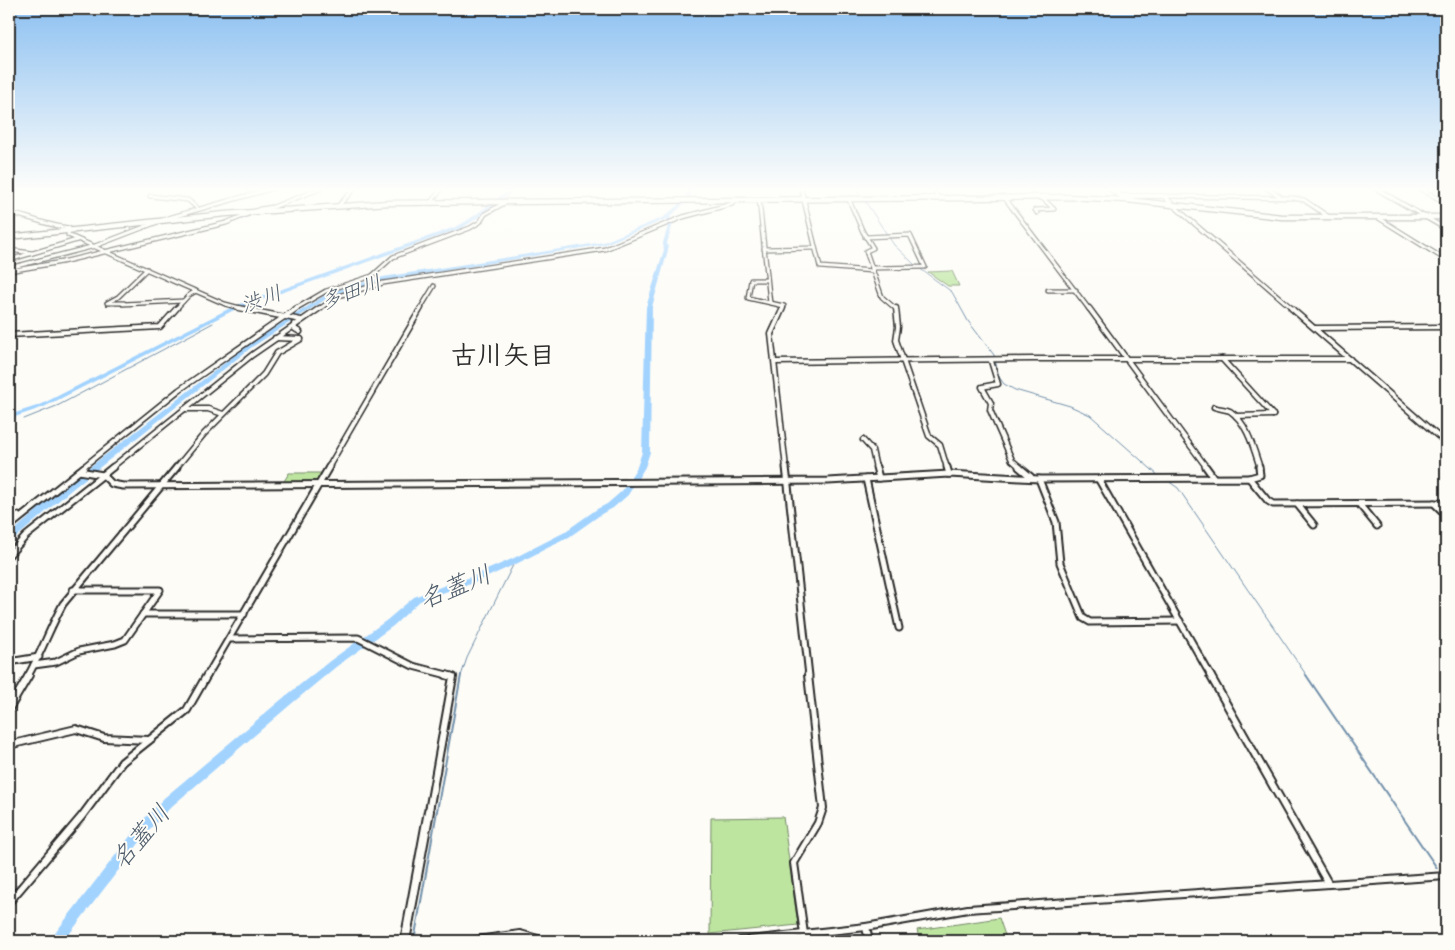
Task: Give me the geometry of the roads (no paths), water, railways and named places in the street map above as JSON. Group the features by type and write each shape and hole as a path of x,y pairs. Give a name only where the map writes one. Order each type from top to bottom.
{"main road":[{"path":"9,237 55,232"}],"street":[{"path":"68,232 68,235 78,240 231,306 300,319"},
{"path":"9,270 95,246 128,232"},
{"path":"9,270 62,262 184,232"},
{"path":"9,527 179,390 284,317 326,291 372,276 393,257 456,232"},
{"path":"9,555 26,536 183,409 300,319 338,296 364,288 606,249 646,232"},
{"path":"762,232 770,303"},
{"path":"812,232 821,268 872,270 925,267 910,235 866,237"},
{"path":"864,232 873,248 866,252 882,297 896,308 898,328 896,340 928,436 940,445 949,474"},
{"path":"1031,232 1214,478"},
{"path":"1204,232 1446,443"},
{"path":"1401,232 1446,260"},
{"path":"9,260 78,240"},
{"path":"764,248 815,248"},
{"path":"80,249 86,256"},
{"path":"9,250 33,253"},
{"path":"148,269 118,297 108,303 183,301"},
{"path":"767,280 751,280 748,298 784,306 771,334 823,808 822,818 794,863 805,938"},
{"path":"9,902 82,816 119,766 188,710 434,286"},
{"path":"1048,290 1076,290"},
{"path":"9,335 160,327 183,301 196,291"},
{"path":"294,324 295,328 300,332"},
{"path":"1315,328 1446,327"},
{"path":"9,709 39,657 49,630 73,590 87,577 223,414 264,374 276,353 301,339 275,338"},
{"path":"775,362 1350,359"},
{"path":"1222,360 1273,415 1236,416"},
{"path":"995,361 998,384 982,387 991,403 990,410 1012,460 1032,478"},
{"path":"80,471 102,475 117,486 788,482 949,474 1099,480 1249,478 1260,475 1261,472 1254,452 1236,416 1214,407"},
{"path":"183,409 208,409 223,414"},
{"path":"863,440 872,450 879,478"},
{"path":"1249,478 1270,503 1446,503"},
{"path":"866,479 898,628"},
{"path":"1039,479 1056,522 1060,564 1084,618 1090,622 1180,621"},
{"path":"1099,480 1328,883"},
{"path":"1359,503 1377,526"},
{"path":"1434,503 1446,515"},
{"path":"1297,504 1314,526"},
{"path":"9,523 30,510"},
{"path":"34,665 56,662 79,651 120,642 127,638 160,590 73,590"},
{"path":"143,614 244,614"},
{"path":"229,639 364,640 413,666 454,677 405,941"},
{"path":"9,662 39,657"},
{"path":"9,745 76,728 104,738 149,740"},
{"path":"740,941 805,938 968,908 1446,876"},
{"path":"866,927 869,941"},
{"path":"470,941 520,934 545,941"}],"waterway":[{"name":"渋川","path":"9,417 42,406 234,308 445,232"},
{"name":"多田川","path":"9,539 68,488 250,346 332,293 383,279 605,243 631,232"},
{"name":"名蓋川","path":"56,941 146,825 168,802 334,663 390,623 417,599 471,581 515,561 566,535 610,506 625,493 641,467 646,452 649,307 666,250 665,243 668,232"},
{"path":"886,232 894,245 916,266"},
{"path":"1209,238 1290,309"},
{"path":"56,265 67,262"},
{"path":"919,268 952,292 968,321 994,355 999,377 1004,384 1015,390 1070,406 1090,415 1159,476"},
{"path":"24,419 59,405 213,323"},
{"path":"1364,374 1446,446"},
{"path":"1168,481 1178,488 1307,676"},
{"path":"461,676 467,658 515,561"},
{"path":"414,941 461,675"},
{"path":"1306,675 1437,868"}],"district":[{"name":"古川矢目","path":"503,355"}]}
